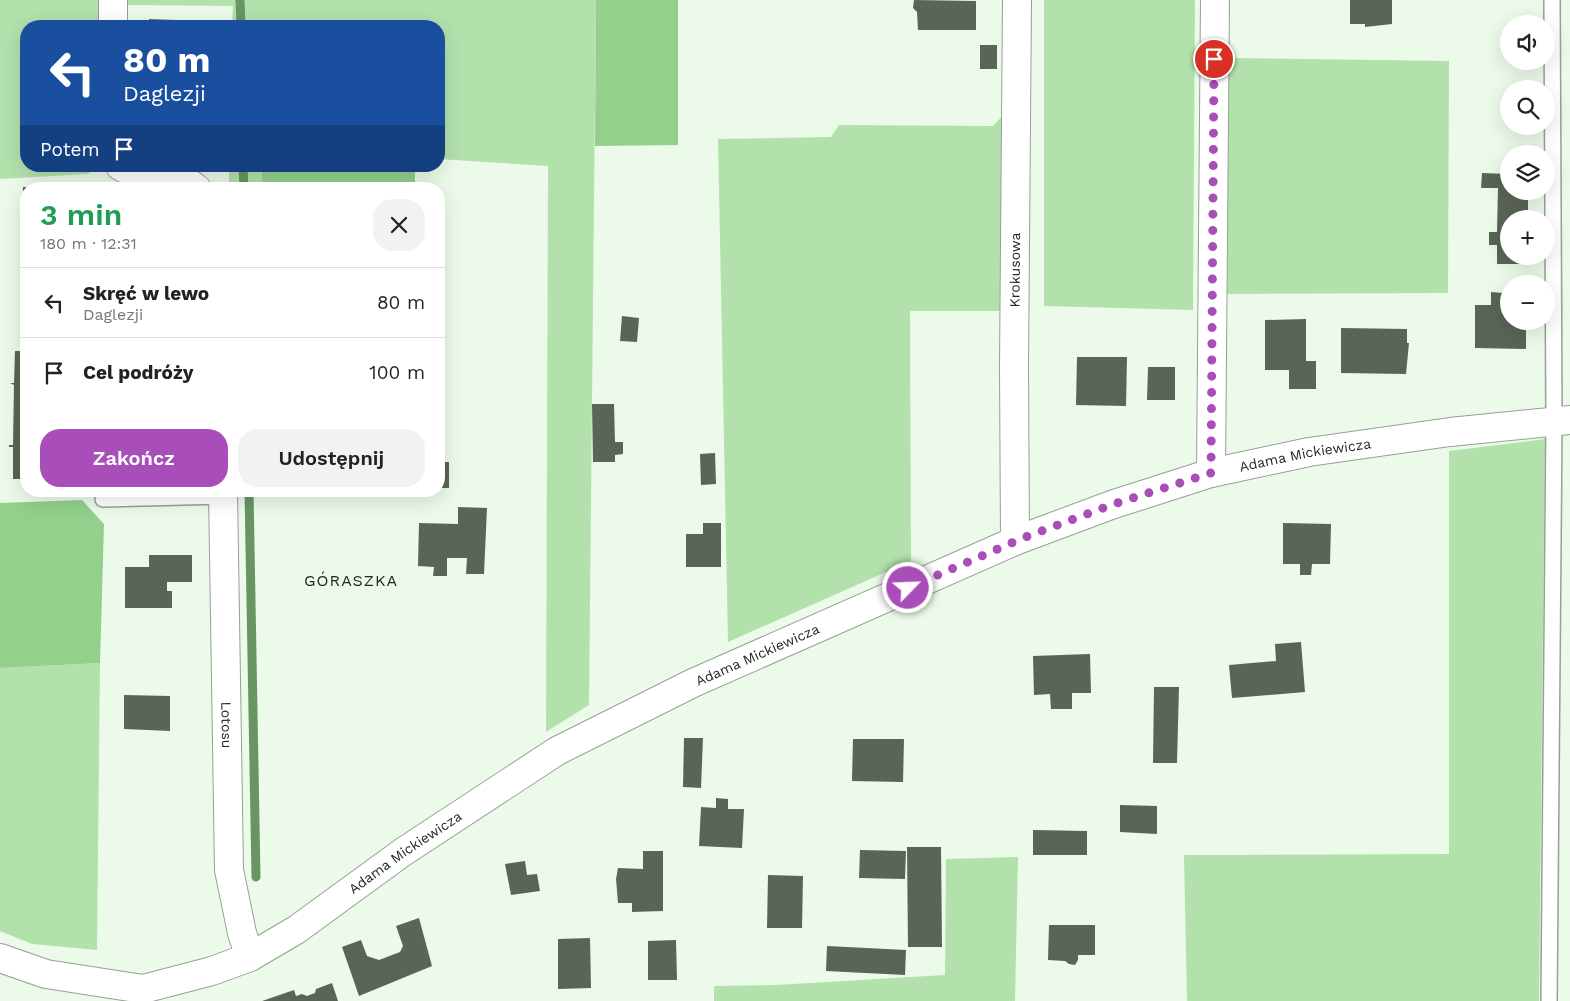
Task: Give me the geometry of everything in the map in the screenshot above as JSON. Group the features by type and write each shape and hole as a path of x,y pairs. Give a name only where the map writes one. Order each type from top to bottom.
{"street":[{"path":"113,0 113,20"},
{"name":"Krokusowa","path":"1015,541 1014,366 1017,0"},
{"path":"1211,473 1215,0"},
{"path":"130,172 185,182"},
{"name":"Adama Mickiewicza","path":"0,958 46,974 142,989 212,971 250,957 296,930 403,852 557,751 693,683 1015,541 1114,504 1211,473 1309,452 1450,432 1562,421"},
{"name":"Lotosu","path":"223,497 229,870 242,933 250,957"}],"lane":[{"path":"1550,1001 1562,421 1552,0"},
{"path":"103,499 151,497"}],"green space":[{"path":"0,0 100,0 100,20 20,20 20,172 90,172 88,174 0,179"},
{"path":"126,0 596,0 589,705 546,732 548,166 445,159 445,20 232,20 233,6 125,5"},
{"path":"596,0 678,0 678,145 595,146"},
{"path":"1044,0 1195,0 1193,310 1044,306"},
{"path":"1229,58 1449,61 1448,293 1227,294"},
{"path":"1004,114 1002,311 910,311 911,561 728,642 718,139 831,137 839,125 993,126"},
{"path":"229,172 262,172 262,182 229,182"},
{"path":"262,172 415,172 415,182 262,182"},
{"path":"1545,439 1539,1001 1187,1001 1184,855 1449,854 1449,451"},
{"path":"82,500 104,524 100,663 0,668 0,503"},
{"path":"100,663 97,950 32,944 0,931 0,668"},
{"path":"1018,857 1015,1001 714,1001 714,986 776,985 945,975 946,859"}],"building":[{"path":"914,0 976,1 976,30 918,30 917,12 913,8"},
{"path":"1350,0 1392,0 1392,24 1365,27 1365,24 1350,24"},
{"path":"980,45 997,45 997,69 980,69"},
{"path":"1482,173 1500,174 1500,200 1528,200 1528,210 1500,210 1500,264 1497,264 1497,245 1489,245 1489,232 1497,232 1498,188 1481,188"},
{"path":"1491,292 1500,293 1500,330 1526,330 1526,349 1475,348 1475,305 1491,305"},
{"path":"622,316 639,318 637,342 620,341"},
{"path":"1306,319 1306,361 1316,361 1316,389 1289,389 1289,370 1265,370 1265,320"},
{"path":"1341,328 1407,329 1407,343 1409,343 1406,374 1341,373"},
{"path":"15,351 20,351 20,479 13,479 13,447 9,447 9,445 13,445 14,385 10,383 14,383"},
{"path":"1077,357 1127,357 1126,406 1076,405"},
{"path":"1148,367 1175,367 1175,400 1147,400"},
{"path":"592,404 614,404 615,442 623,442 623,454 615,455 615,462 593,462"},
{"path":"715,453 716,484 701,485 700,454"},
{"path":"445,462 449,462 449,488 445,488"},
{"path":"458,507 487,508 484,574 466,574 467,558 447,558 447,576 433,576 434,567 418,566 419,523 458,524"},
{"path":"703,523 721,523 721,567 686,567 686,534 703,534"},
{"path":"1283,523 1331,524 1330,564 1312,564 1311,575 1300,575 1300,564 1283,564"},
{"path":"149,555 192,555 192,582 167,582 167,591 172,591 172,608 125,608 125,567 149,567"},
{"path":"1301,642 1305,692 1232,698 1229,665 1276,661 1275,644"},
{"path":"1090,654 1091,693 1072,693 1072,709 1051,709 1050,694 1034,695 1033,656"},
{"path":"1154,687 1179,687 1177,763 1153,763"},
{"path":"124,695 170,696 170,731 124,729"},
{"path":"684,738 703,738 701,788 683,787"},
{"path":"853,739 904,739 903,782 852,781"},
{"path":"716,798 728,799 728,809 744,809 742,848 699,846 701,807 716,808"},
{"path":"1120,805 1157,806 1157,834 1120,832"},
{"path":"1033,830 1087,831 1087,855 1033,855"},
{"path":"907,847 941,847 942,947 908,947"},
{"path":"860,850 906,851 905,879 859,878"},
{"path":"643,851 663,851 663,911 632,912 632,903 618,903 616,879 618,868 643,869"},
{"path":"525,861 527,875 537,874 540,891 511,895 505,864"},
{"path":"768,875 803,876 802,928 767,928"},
{"path":"419,918 432,966 359,996 342,947 361,940 367,956 379,960 400,952 403,946 396,926"},
{"path":"1049,925 1095,925 1095,955 1078,955 1075,965 1065,961 1048,960"},
{"path":"590,938 591,988 558,989 558,939"},
{"path":"676,940 677,980 648,980 648,941"},
{"path":"827,946 906,950 905,975 826,971"},
{"path":"332,983 338,1001 262,1001 294,990 296,996 302,994 307,996 315,993 316,989"}],"waterway":[{"path":"240,0 241,20"},
{"path":"243,172 244,182"},
{"path":"249,497 256,877"}],"district":[{"name":"GÓRASZKA","path":"351,580"}],"route":[{"path":"908,588 1015,541 1114,504 1211,473 1214,59"}]}
